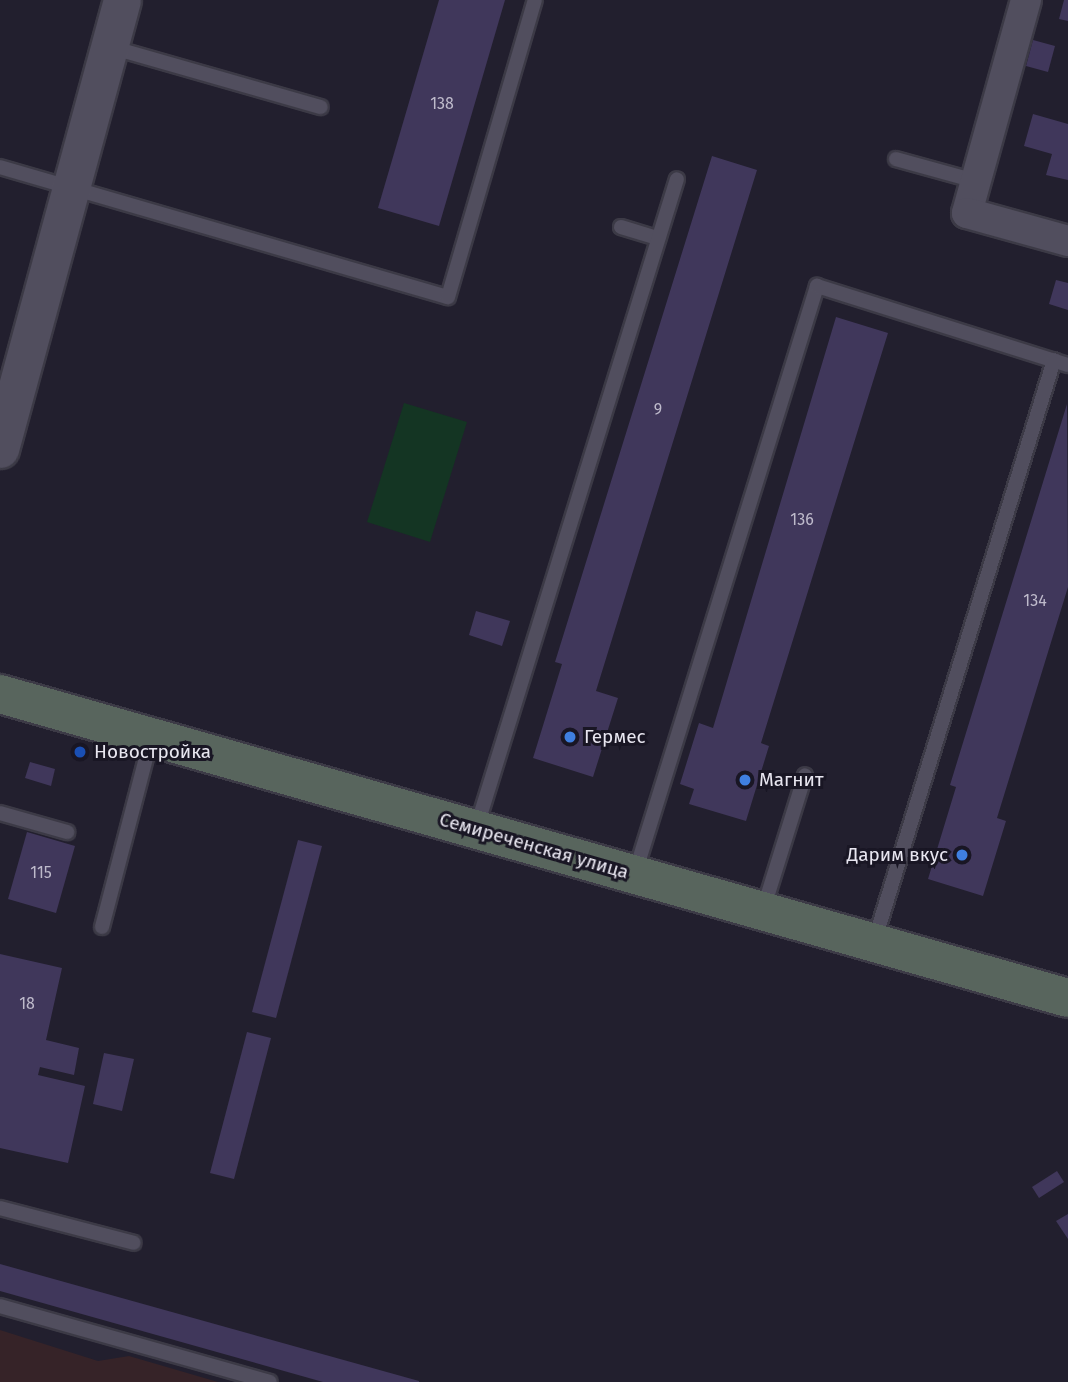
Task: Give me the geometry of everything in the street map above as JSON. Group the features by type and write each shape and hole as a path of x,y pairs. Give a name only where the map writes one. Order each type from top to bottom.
{"main road":[{"name":"Семиреченская улица","path":"0,694 1068,998"}],"street":[{"path":"0,446 122,0"},
{"path":"1026,0 967,214 1068,241"}],"lane":[{"path":"0,167 448,298 535,0"},
{"path":"109,47 321,107"},
{"path":"896,159 976,181"},
{"path":"476,830 677,179"},
{"path":"621,227 658,238"},
{"path":"635,874 817,286 1061,362 874,943"},
{"path":"102,928 151,737"},
{"path":"763,911 805,775"},
{"path":"0,813 66,832"},
{"path":"0,1208 134,1243"},
{"path":"0,1306 270,1382"}],"shaded area":[{"path":"0,1330 98,1361 129,1356 218,1382 0,1382"}],"green space":[{"path":"404,403 467,422 430,542 367,522"}],"building":[{"path":"439,0 505,0 439,226 378,208"},
{"path":"1064,0 1068,0 1068,21 1059,19"},
{"path":"1033,40 1055,46 1048,72 1026,66"},
{"path":"1033,114 1068,124 1068,180 1046,175 1052,154 1024,146"},
{"path":"712,156 757,170 596,691 618,698 593,777 533,758 562,664 555,662"},
{"path":"1056,280 1068,283 1068,310 1049,304"},
{"path":"836,317 888,333 761,743 769,746 746,821 689,804 694,789 680,784 699,723 713,728"},
{"path":"1067,404 1068,587 997,818 1006,821 983,896 928,879 956,787 950,785"},
{"path":"476,611 510,621 502,646 469,635"},
{"path":"30,762 55,769 51,786 25,778"},
{"path":"27,832 75,846 56,913 8,899"},
{"path":"298,840 322,846 276,1018 252,1012"},
{"path":"0,954 62,968 46,1040 79,1048 74,1075 40,1067 38,1075 85,1086 68,1163 0,1148"},
{"path":"247,1032 271,1038 234,1179 210,1173"},
{"path":"104,1053 134,1059 122,1111 93,1104"},
{"path":"1057,1171 1064,1182 1039,1198 1032,1187"},
{"path":"1068,1214 1068,1239 1056,1221"},
{"path":"0,1264 419,1382 323,1382 0,1291"}],"place":[{"name":"Гермес","path":"570,737"},
{"name":"Новостройка","path":"80,752"},
{"name":"Магнит","path":"745,780"},
{"name":"Дарим вкус","path":"962,855"}]}
